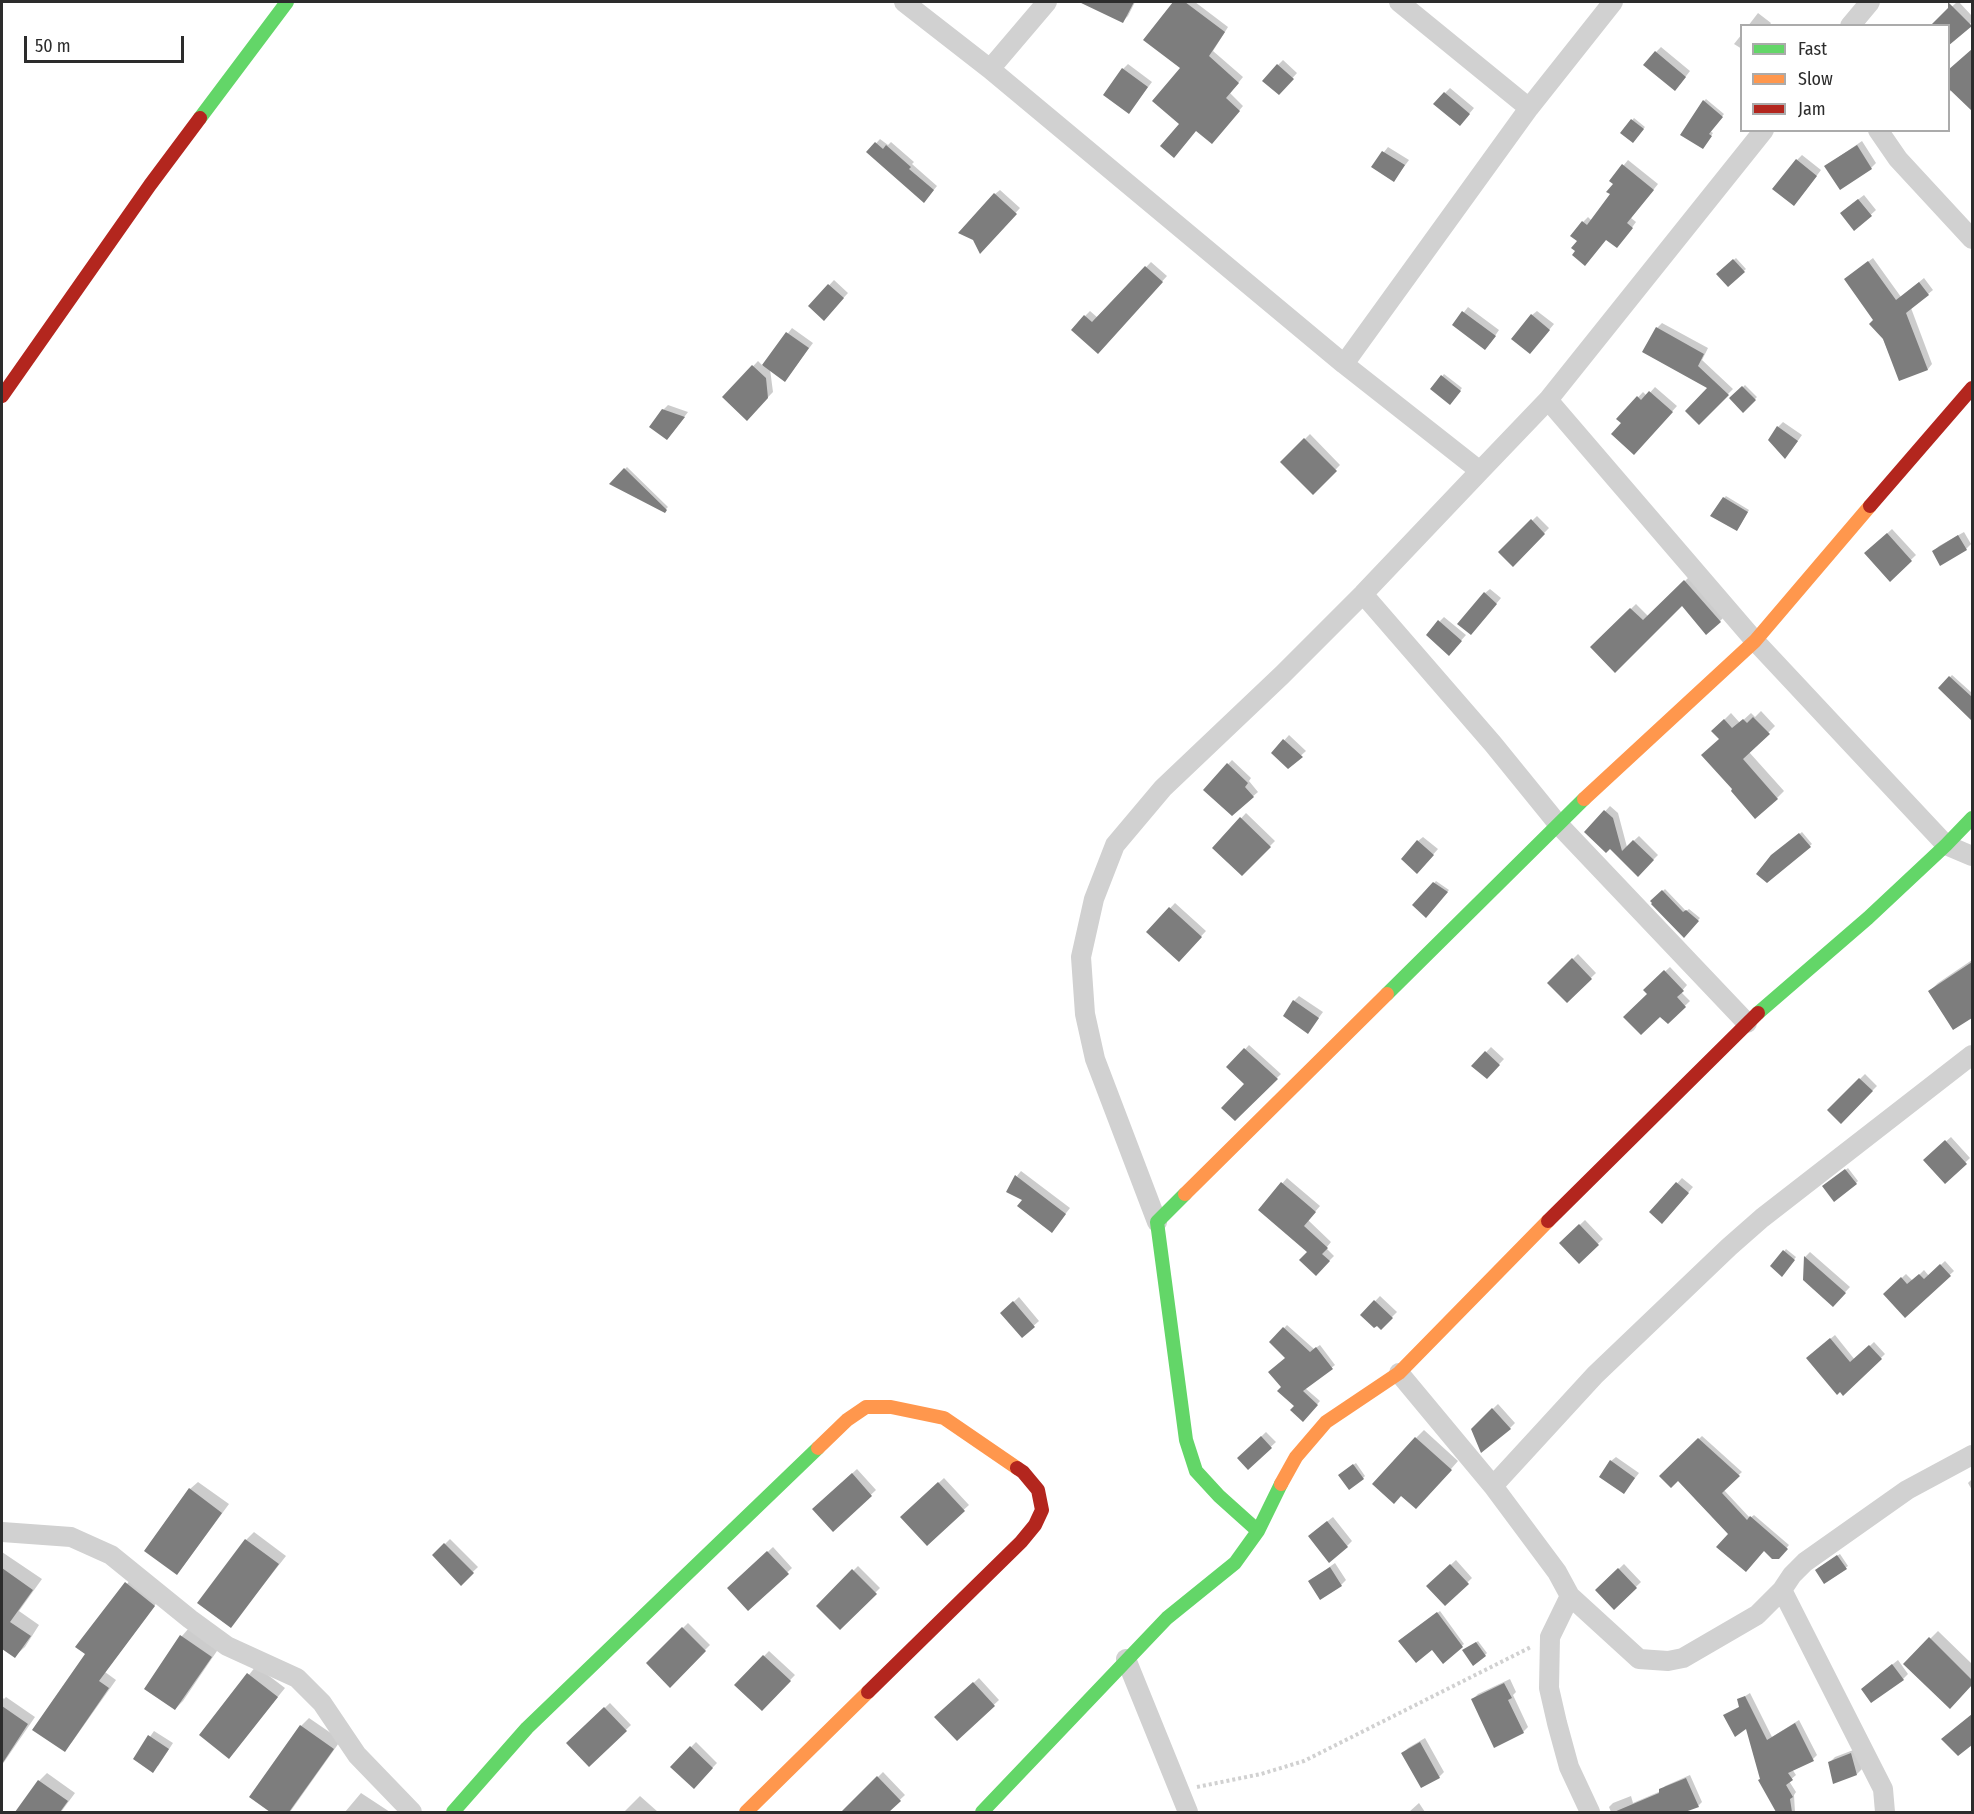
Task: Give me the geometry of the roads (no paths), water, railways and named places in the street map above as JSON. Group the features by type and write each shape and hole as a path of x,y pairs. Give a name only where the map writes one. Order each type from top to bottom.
{"street":[{"path":"2,396 150,185 287,2"},
{"path":"904,2 990,69 1344,364 1480,471"},
{"path":"990,69 1047,2"},
{"path":"1399,2 1529,108"},
{"path":"1344,364 1529,108 1613,2"},
{"path":"1852,24 1870,2"},
{"path":"1258,1531 1219,1497 1197,1471 1186,1440 1157,1222 1095,1059 1085,1014 1081,957 1094,898 1115,845 1163,788 1236,720 1363,594 1548,400 1762,132"},
{"path":"1879,132 1898,159 1972,239"},
{"path":"1157,1222 1558,824 1755,641 1972,388"},
{"path":"1548,400 1755,641 1946,846 1972,856"},
{"path":"1363,594 1493,744 1558,824 1747,1023"},
{"path":"982,1812 1167,1618 1235,1563 1258,1531 1296,1457 1326,1422 1399,1373 1747,1023 1868,918 1946,846 1972,818"},
{"path":"1493,1486 1595,1375 1729,1246 1972,1054"},
{"path":"1399,1373 1493,1486 1557,1572 1570,1596 1639,1659 1668,1661 1683,1658 1740,1626 1757,1615 1782,1590 1792,1575 1812,1557 1907,1490 1972,1455"},
{"path":"453,1812 527,1728 847,1420 866,1407 891,1407 944,1418 1023,1472 1038,1490 1042,1510 1035,1525 1021,1542 746,1812"},
{"path":"2,1532 71,1537 111,1555 227,1646 297,1678 322,1703 357,1755 412,1812"},
{"path":"1782,1590 1883,1789 1885,1812"},
{"path":"1570,1596 1550,1637 1549,1688 1569,1767 1590,1812"},
{"path":"1126,1659 1188,1812"}]}
